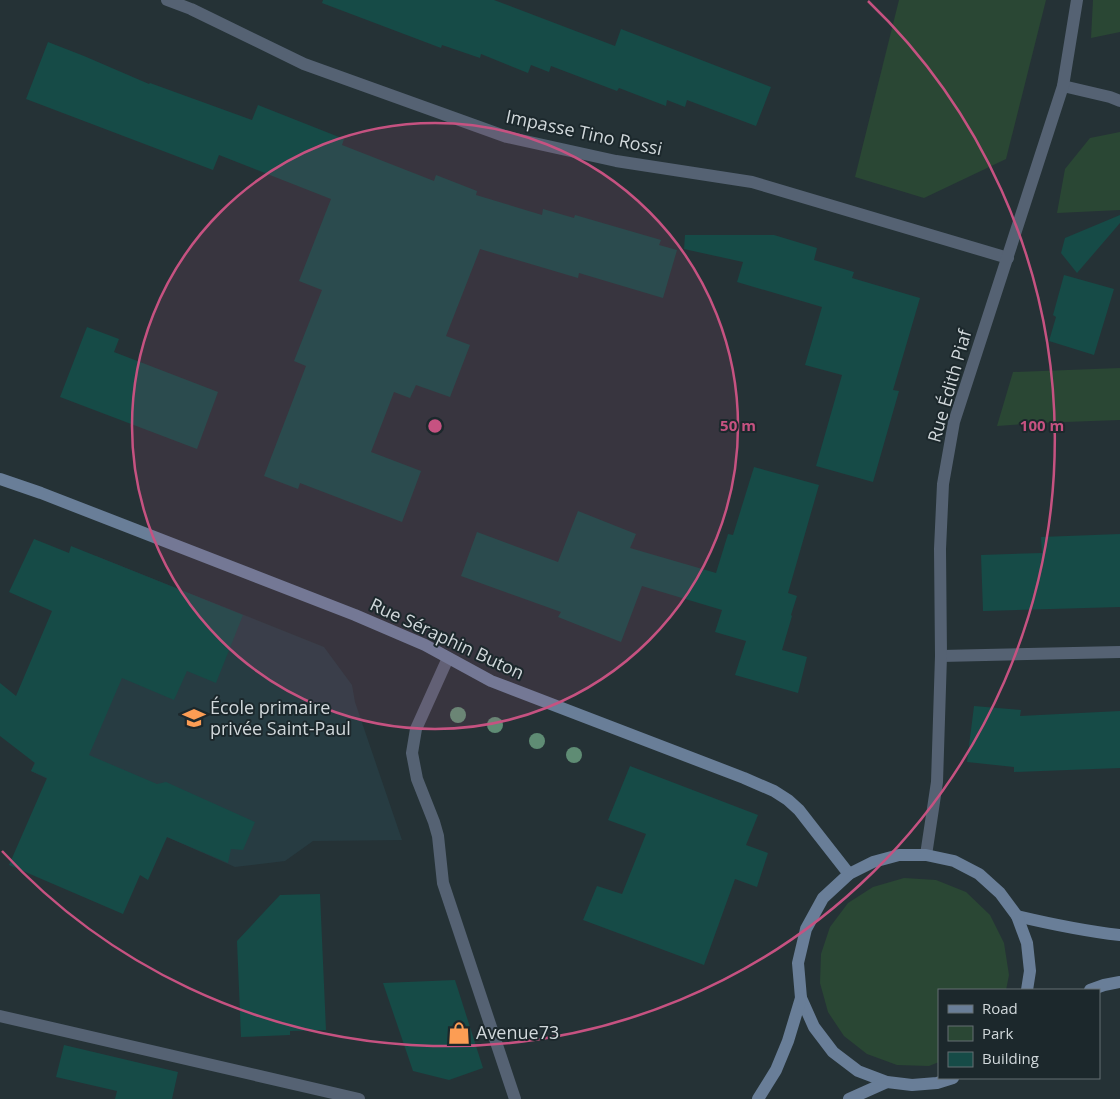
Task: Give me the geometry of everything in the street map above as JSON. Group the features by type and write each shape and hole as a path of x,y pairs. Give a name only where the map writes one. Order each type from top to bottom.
{"street":[{"name":"Impasse Tino Rossi","path":"167,0 191,9 304,64 507,137 616,161 752,182 1008,258"},
{"name":"Rue Édith Piaf","path":"926,855 937,782 941,656 940,549 942,484 954,422 1063,86 1077,0"},
{"path":"1063,86 1120,101"},
{"name":"Rue Séraphin Buton","path":"0,479 354,615 425,645 491,681 774,791 799,810 849,874"},
{"path":"941,656 1120,652"},
{"path":"448,658 416,729 412,754 417,779 438,836 442,883 515,1099"},
{"path":"950,1079 937,1083 912,1085 887,1082 858,1071 833,1052 814,1027 802,998 798,963 806,929 823,898 849,874 873,862 899,855 926,855 954,861 979,874 1000,893 1016,916 1027,943 1030,971 1027,989"},
{"path":"1016,916 1120,935"},
{"path":"1093,989 1120,982"},
{"path":"758,1099 776,1070 802,998"},
{"path":"0,1016 359,1099"},
{"path":"850,1099 887,1082"}],"shaded area":[{"name":"École primaire privée Saint-Paul","path":"96,556 324,647 352,685 355,702 402,840 313,841 285,861 235,867 167,837 31,771 46,737 58,648"}],"green space":[{"path":"899,0 1046,0 1006,159 924,198 855,177"},
{"path":"1093,0 1120,0 1120,32 1091,38"},
{"path":"1120,132 1120,210 1057,213 1065,169 1090,138"},
{"path":"1120,368 1120,420 997,426 1013,372"},
{"path":"904,878 936,880 966,892 990,915 1004,943 1009,975 1006,989 938,989 938,1062 929,1066 897,1065 867,1054 844,1036 828,1012 820,983 821,954 830,927 848,903 873,887"}],"building":[{"path":"323,0 494,0 615,46 621,29 771,87 756,126 687,100 685,107 667,100 666,106 619,88 617,91 551,66 549,72 531,65 528,73 481,54 480,58 442,45 441,48 322,3"},
{"path":"48,42 149,84 252,120 258,105 344,139 342,145 434,181 436,175 477,191 476,195 542,215 543,209 574,218 575,215 661,240 659,245 677,250 663,298 579,273 578,278 480,249 446,336 470,345 450,397 416,385 410,398 394,392 371,452 421,471 402,522 300,483 298,489 264,476 306,366 294,361 322,290 299,281 331,199 219,155 213,170 26,99"},
{"path":"1120,215 1120,223 1077,273 1061,253 1065,238"},
{"path":"685,235 774,235 817,248 814,260 854,272 852,278 920,298 893,390 899,391 873,482 816,466 842,375 805,365 822,307 737,282 743,262 684,249"},
{"path":"1064,275 1114,289 1094,355 1049,341 1056,317 1053,315"},
{"path":"87,327 119,339 114,352 218,392 197,449 60,397"},
{"path":"754,467 819,485 788,593 797,596 782,650 807,657 798,693 735,675 746,641 715,632 722,610 642,586 621,642 558,617 561,612 461,576 477,532 558,562 578,511 636,534 630,548 716,573 728,534 733,535"},
{"path":"1120,534 1120,607 983,611 981,555 1042,553 1041,537"},
{"path":"34,539 69,553 71,546 243,615 216,683 187,671 174,700 122,678 89,755 157,784 166,782 255,822 243,850 231,849 228,863 167,837 148,880 140,875 123,914 9,865 47,778 31,771 35,763 0,736 0,683 16,696 52,611 9,592"},
{"path":"974,706 1021,710 1020,716 1120,711 1120,768 1014,772 1014,767 967,762"},
{"path":"630,766 758,815 746,845 768,853 757,887 735,879 704,965 583,920 597,886 622,894 646,834 608,820"},
{"path":"320,894 326,1030 290,1031 290,1035 241,1037 237,941 280,895"},
{"path":"455,980 483,1068 449,1080 413,1071 383,983"},
{"path":"64,1045 178,1072 172,1099 115,1099 117,1091 56,1077"}],"place":[{"name":"École primaire privée Saint-Paul","path":"194,718"},
{"name":"Avenue73","path":"459,1033"}]}
